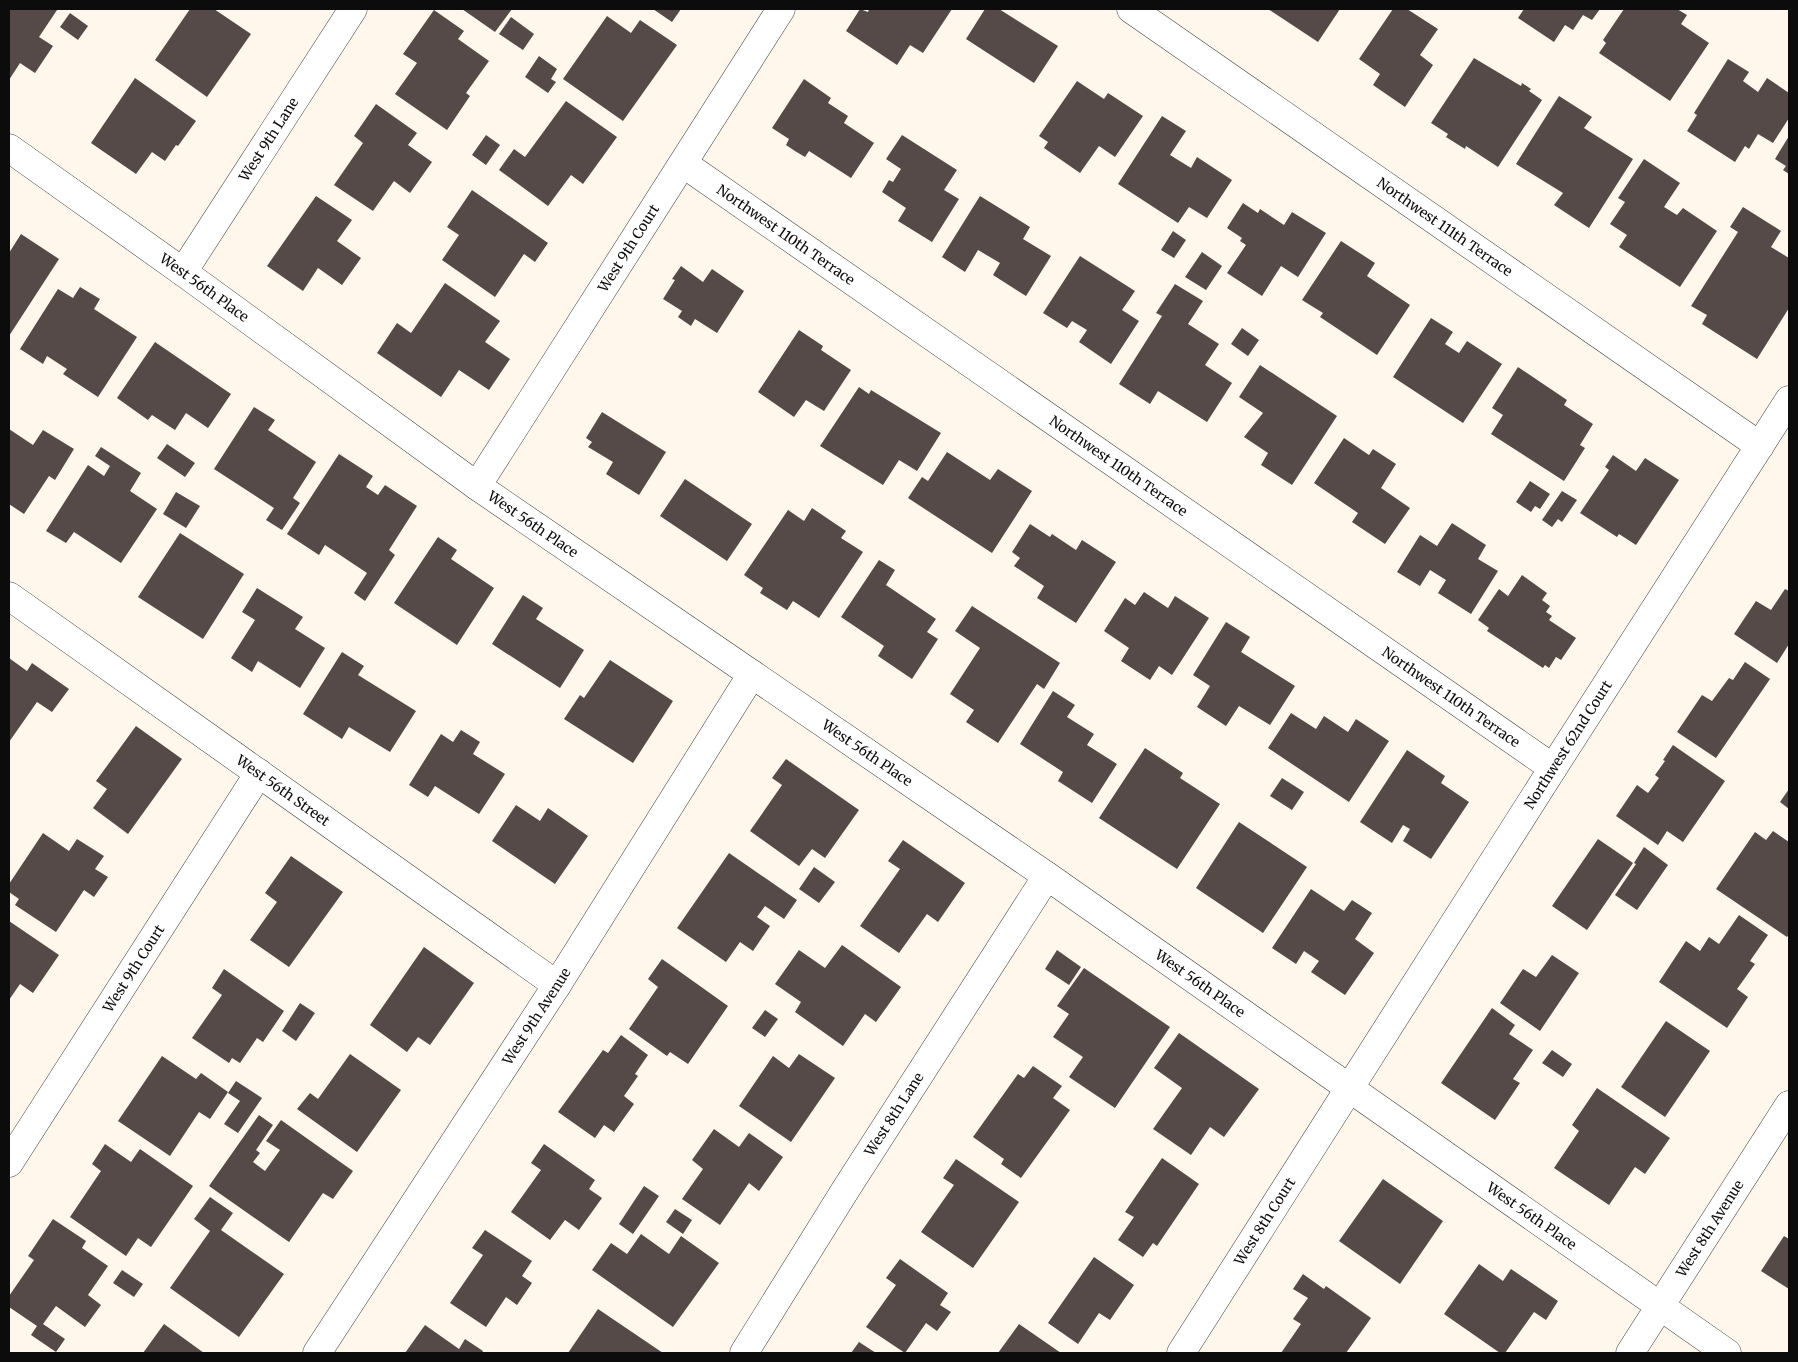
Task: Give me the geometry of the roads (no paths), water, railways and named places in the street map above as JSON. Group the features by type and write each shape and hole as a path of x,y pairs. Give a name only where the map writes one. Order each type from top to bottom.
{"street":[{"name":"West 9th Lane","path":"183,272 353,9"},
{"name":"West 9th Court","path":"477,486 782,9"},
{"name":"Northwest 111th Terrace","path":"1130,9 1760,446"},
{"name":"West 56th Place","path":"9,148 477,486 1047,876 1728,1353"},
{"name":"Northwest 110th Terrace","path":"684,164 1553,768"},
{"name":"Northwest 62nd Court","path":"1350,1089 1789,400"},
{"name":"West 56th Street","path":"9,596 557,985"},
{"name":"West 9th Avenue","path":"317,1353 557,985 752,674"},
{"name":"West 9th Court","path":"9,1163 259,773"},
{"name":"West 8th Lane","path":"744,1353 846,1189 1047,876"},
{"name":"West 8th Court","path":"1181,1353 1350,1089"},
{"name":"West 8th Avenue","path":"1630,1353 1789,1106"}]}
